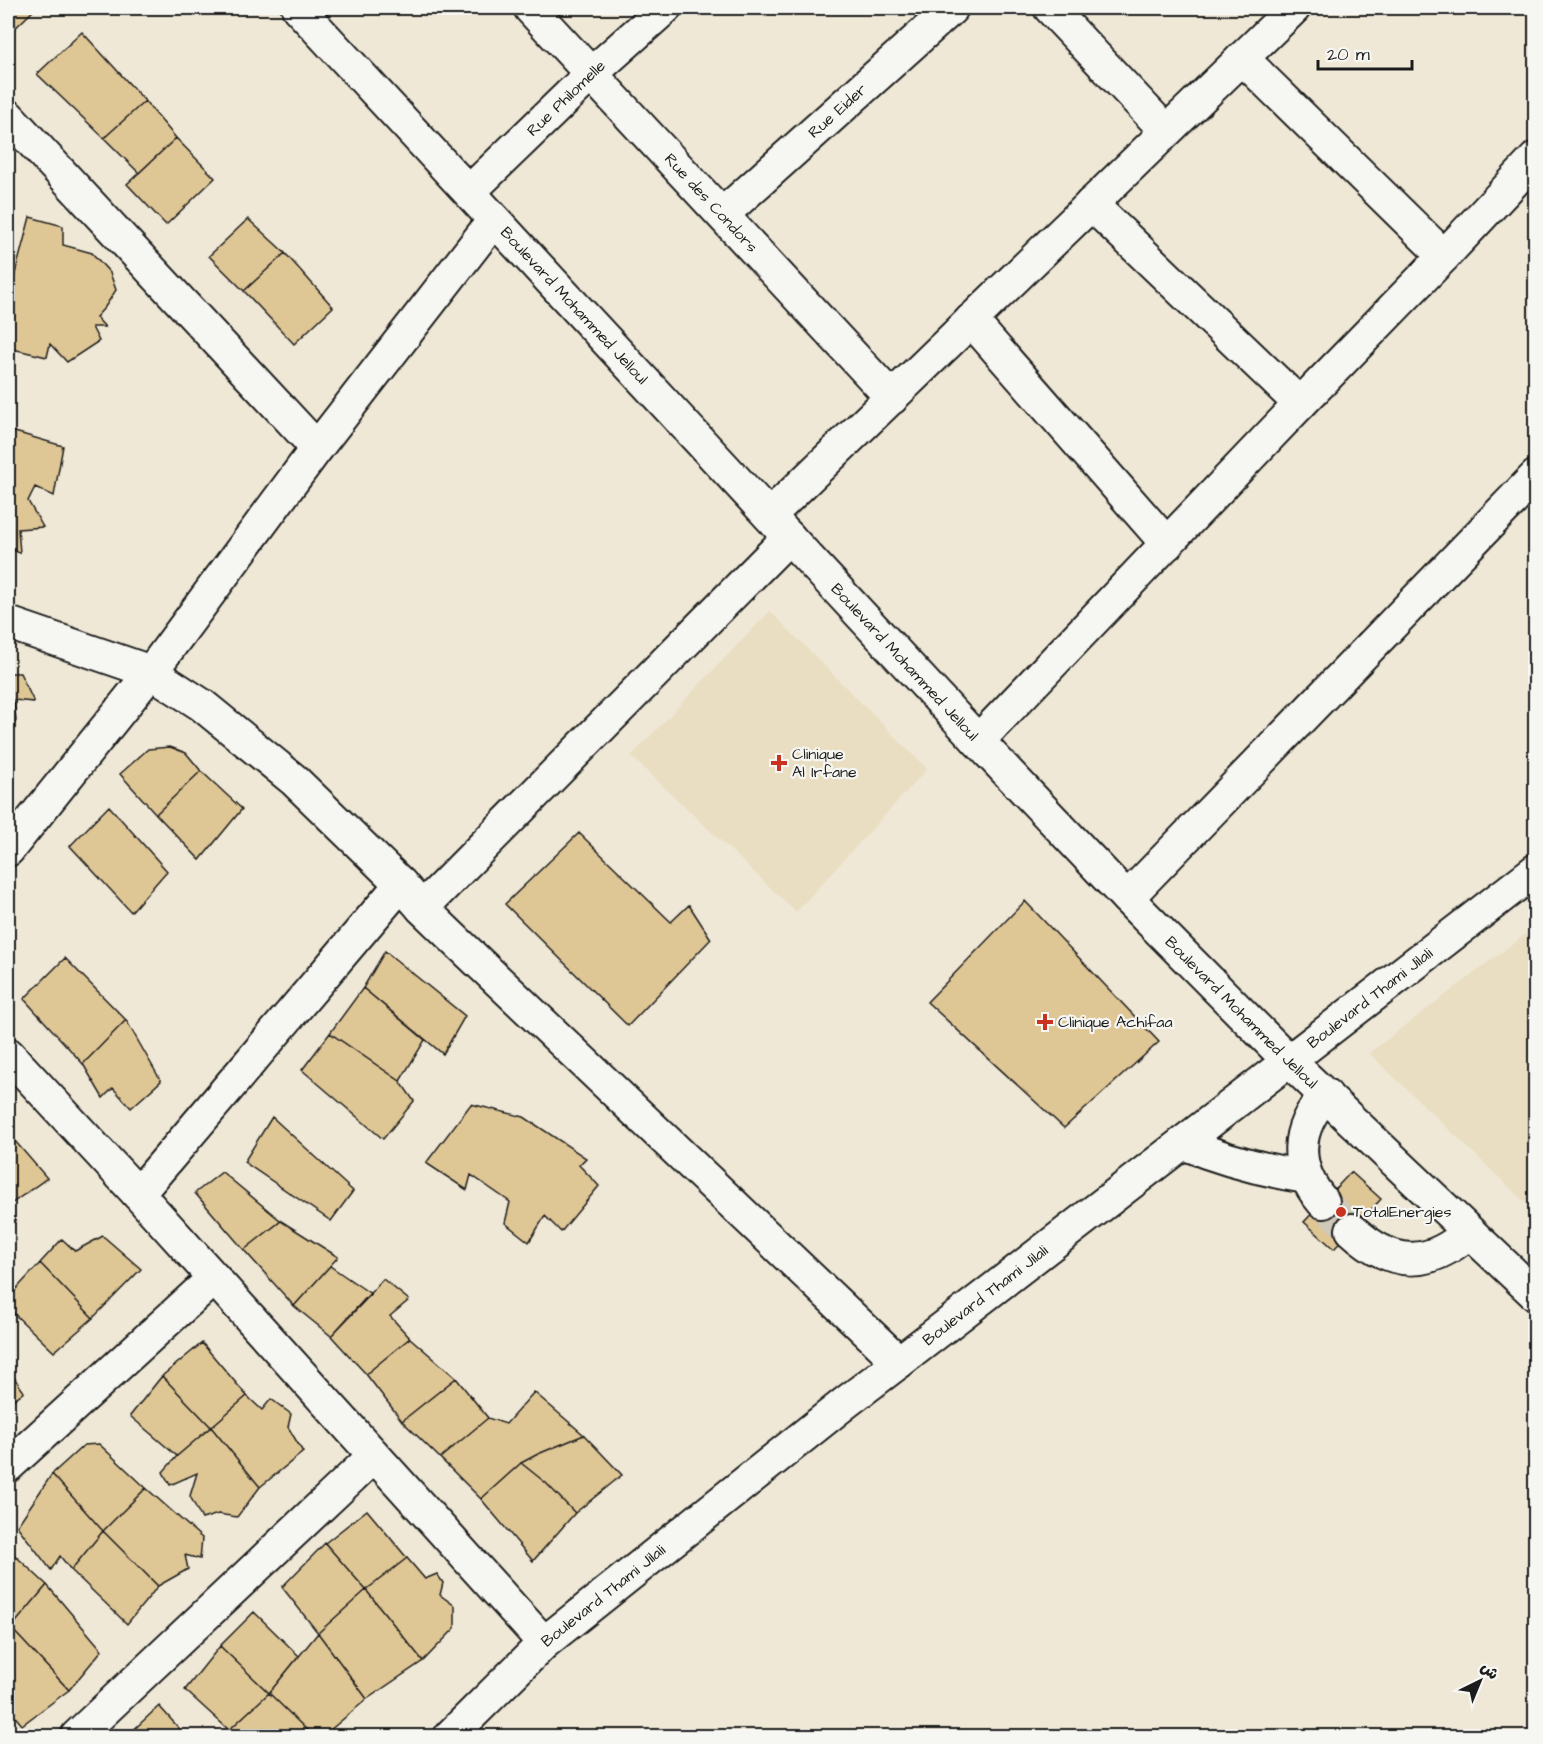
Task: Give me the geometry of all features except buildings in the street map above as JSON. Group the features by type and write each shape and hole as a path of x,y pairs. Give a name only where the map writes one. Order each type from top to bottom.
{"street":[{"name":"Boulevard Mohammed Jelloul","path":"298,8 978,741 1127,898 1289,1061 1536,1295"},
{"name":"Rue des Condors","path":"530,8 892,398"},
{"name":"Rue Philomelle","path":"469,192 591,74 666,8"},
{"name":"Rue Eider","path":"723,214 952,8"},
{"path":"1050,8 1166,131"},
{"path":"422,908 780,526 892,398 1293,8"},
{"path":"1242,58 1444,256"},
{"path":"8,116 317,448"},
{"path":"978,741 1536,158"},
{"path":"1091,204 1300,404"},
{"path":"8,850 151,672 317,448 494,220"},
{"path":"971,320 1167,544"},
{"path":"1127,898 1536,476"},
{"path":"8,623 151,672 202,705 294,780 401,884 422,908 899,1362"},
{"name":"Boulevard Thami Jilali","path":"450,1737 544,1643 845,1403 1536,870"},
{"path":"138,1194 401,884"},
{"path":"8,1054 138,1194 544,1643"},
{"path":"1183,1143 1315,1190 1302,1163 1301,1148 1308,1119 1326,1095"},
{"path":"1352,1230 1382,1253 1401,1258 1420,1259 1440,1254 1469,1232"},
{"path":"8,1466 214,1278"},
{"path":"77,1737 374,1456"}],"shaded area":[{"name":"Clinique Al Irfane","path":"770,611 927,769 796,912 631,756"},
{"path":"1535,927 1535,1212 1369,1053"}],"tunnel":[{"path":"1323,1202 1352,1230"}],"place":[{"name":"Clinique Al Irfane","path":"779,763"},
{"name":"Clinique Achifaa","path":"1045,1022"},
{"name":"TotalEnergies","path":"1341,1212"}]}
